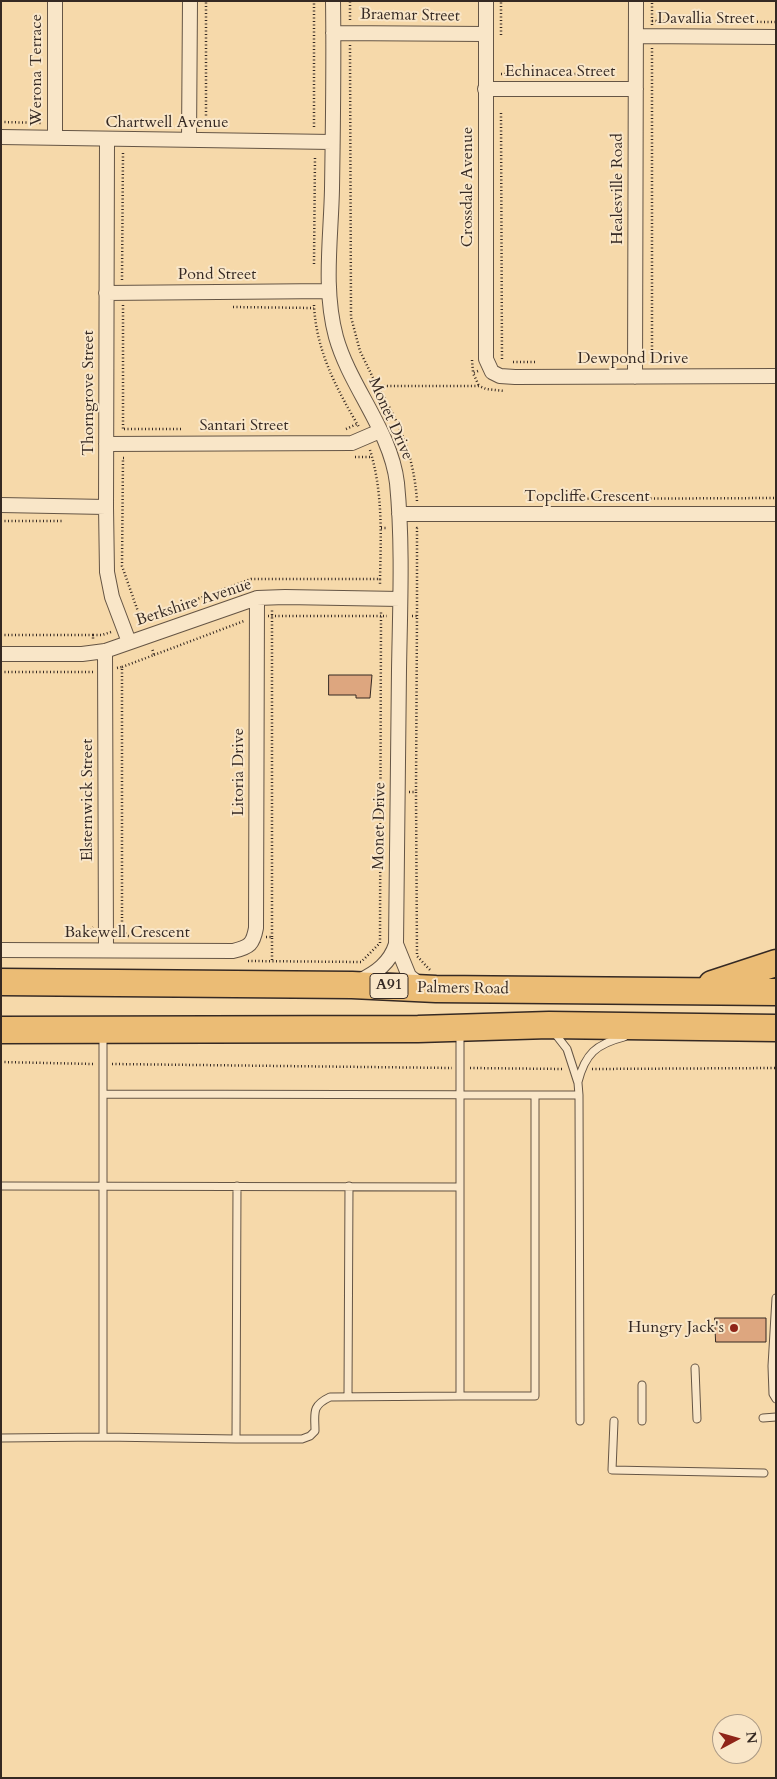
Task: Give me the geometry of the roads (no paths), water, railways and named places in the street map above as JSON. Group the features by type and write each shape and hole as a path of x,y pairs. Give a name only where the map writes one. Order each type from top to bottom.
{"highway":[{"path":"685,992 776,963"},
{"name":"Palmers Road","path":"1,982 352,985 436,988 776,992"},
{"path":"1,1030 460,1028 549,1025 774,1030"}],"street":[{"name":"Werona Terrace","path":"55,1 55,138"},
{"path":"189,140 190,1"},
{"name":"Monet Drive","path":"333,1 329,291 336,336 346,366 380,431 390,456 396,480 399,514 400,599 396,944 409,976 421,985 436,988"},
{"name":"Crossdale Avenue","path":"486,1 486,359 492,372"},
{"name":"Healesville Road","path":"635,377 636,1"},
{"name":"Braemar Street","path":"334,33 486,34"},
{"name":"Davallia Street","path":"636,36 776,37"},
{"name":"Echinacea Street","path":"485,89 636,89"},
{"name":"Chartwell Avenue","path":"1,137 332,142"},
{"name":"Thorngrove Street","path":"107,140 107,572 112,597 129,642"},
{"name":"Pond Street","path":"106,293 329,291"},
{"name":"Dewpond Drive","path":"492,372 500,376 515,377 776,376"},
{"name":"Santari Street","path":"106,444 352,443 380,431"},
{"path":"1,505 106,507"},
{"name":"Topcliffe Crescent","path":"399,514 776,514"},
{"name":"Berkshire Avenue","path":"1,654 82,654 105,651 229,610 257,598 400,599"},
{"name":"Litoria Drive","path":"251,944 256,928 257,598"},
{"name":"Elsternwick Street","path":"105,651 99,672 106,950"},
{"name":"Bakewell Crescent","path":"1,950 233,951 251,944"},
{"path":"352,985 371,976 380,969 391,955 396,944"}],"lane":[{"path":"549,1025 567,1049 577,1069 579,1095 580,1421"},
{"path":"577,1069 604,1043 662,1027"},
{"path":"460,1028 460,1396"},
{"path":"103,1437 104,1030"},
{"path":"103,1094 579,1095"},
{"path":"1,1438 302,1439 310,1436 315,1431 316,1410 320,1402 330,1396 535,1396 535,1095"},
{"path":"1,1186 459,1187"},
{"path":"236,1439 237,1186"},
{"path":"348,1396 349,1186"},
{"path":"776,1298 772,1394 776,1399"},
{"path":"695,1368 697,1419"},
{"path":"642,1385 642,1421"},
{"path":"763,1418 776,1417"},
{"path":"614,1421 612,1470 764,1473"}],"place":[{"name":"Hungry Jack's","path":"734,1328"}]}
